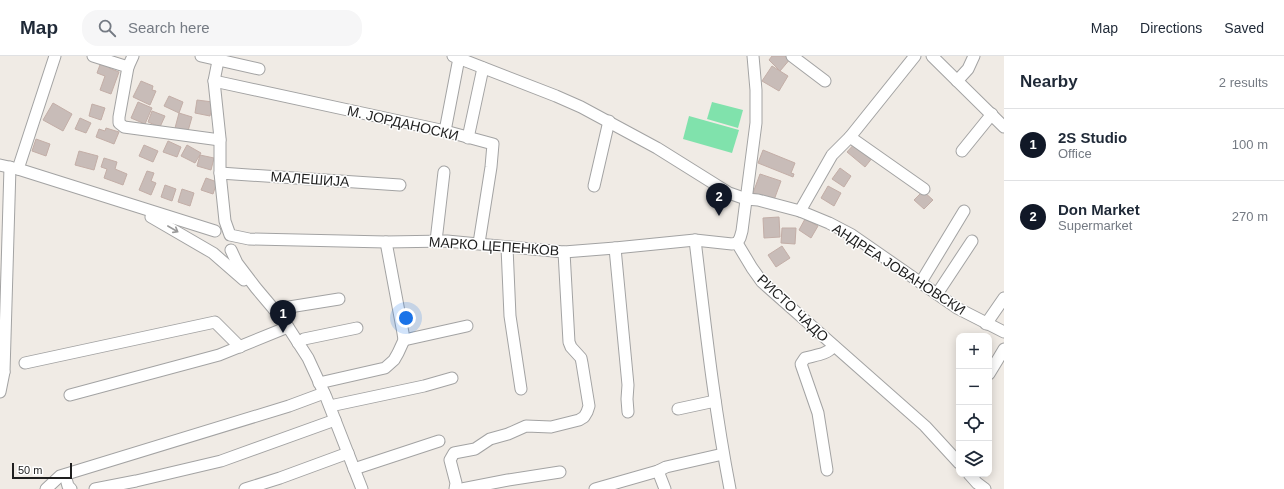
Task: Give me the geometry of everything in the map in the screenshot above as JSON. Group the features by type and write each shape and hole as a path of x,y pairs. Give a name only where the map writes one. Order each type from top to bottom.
{"street":[{"path":"0,392 10,167 55,56"},
{"path":"93,56 128,67"},
{"path":"133,56 128,67 119,123 124,127 220,140"},
{"path":"201,56 218,58 259,69"},
{"path":"737,242 742,231 756,123 756,90 753,56"},
{"path":"792,56 825,81"},
{"path":"800,211 832,154 850,137 915,56"},
{"path":"932,56 1004,127"},
{"path":"957,81 968,69 974,56"},
{"path":"445,131 456,57"},
{"name":"АНДРЕА ЈОВАНОВСКИ","path":"456,57 556,96 609,121 657,148 729,193 746,199 758,200 800,211 852,234 957,308 1004,332"},
{"path":"218,58 214,81 220,140 220,228"},
{"path":"468,138 483,68"},
{"name":"М. ЈОРДАНОСКИ","path":"214,81 445,131 493,144 479,243"},
{"path":"962,151 992,114"},
{"path":"594,186 609,121"},
{"path":"850,137 924,189"},
{"path":"10,167 126,204 220,228 230,235 249,239"},
{"path":"436,241 444,172"},
{"name":"МАЛЕШИЈА","path":"220,173 400,185"},
{"path":"126,204 168,226 213,253 245,281 256,288"},
{"path":"921,282 964,211"},
{"path":"220,228 209,237 208,246 213,253 220,255 228,253 239,242 249,239"},
{"path":"230,235 232,238 232,248 236,262 277,313 308,358 330,406 362,489"},
{"name":"МАРКО ЦЕПЕНКОВ","path":"249,239 386,242 436,241 479,243 564,252 695,240 732,244 737,242"},
{"path":"695,240 715,402 730,489"},
{"path":"937,294 972,241"},
{"path":"46,489 60,476 289,406 322,388 385,368 394,360 404,340 386,242"},
{"name":"РИСТО ЧАДО","path":"737,242 762,282 925,426 956,460"},
{"path":"507,247 510,316 521,389"},
{"path":"615,248 628,385 628,412"},
{"path":"455,489 456,483 450,460 454,453 475,449 490,439 508,434 526,426 551,427 580,420 584,418 588,412 588,400 581,358 571,347 569,342 564,252"},
{"path":"986,324 1004,298"},
{"path":"277,313 283,308 339,299"},
{"path":"25,363 215,322 240,348"},
{"path":"404,340 467,326"},
{"path":"70,395 219,355 288,328"},
{"path":"298,343 304,339 357,328"},
{"path":"827,470 818,413 801,364 805,358 825,353 834,346"},
{"path":"992,369 1004,349"},
{"path":"330,406 424,386 452,378"},
{"path":"678,409 715,402"},
{"path":"95,489 221,461 335,420"},
{"path":"354,469 439,442"},
{"path":"245,489 348,453"},
{"path":"595,489 658,471 666,467 723,454"},
{"path":"658,471 664,489"},
{"path":"462,489 560,472"},
{"path":"65,475 68,486 71,489"},
{"path":"972,477 982,488"}],"green space":[{"path":"712,102 743,110 738,128 707,119"},
{"path":"689,116 739,130 732,153 683,139"}],"building":[{"path":"772,56 789,56 791,58 780,71 769,60"},
{"path":"101,62 110,65 109,68 119,72 111,94 100,90 105,76 97,73"},
{"path":"772,66 788,76 779,91 762,81"},
{"path":"141,81 153,86 152,90 156,91 150,105 133,97"},
{"path":"169,96 183,102 179,113 164,106"},
{"path":"197,100 213,102 210,116 195,113"},
{"path":"138,102 152,108 145,124 131,118"},
{"path":"53,103 72,114 63,131 43,120"},
{"path":"92,104 105,108 101,120 89,116"},
{"path":"152,111 165,116 160,127 148,122"},
{"path":"179,113 192,117 188,131 175,128"},
{"path":"80,118 91,123 86,133 75,129"},
{"path":"106,128 119,132 114,144 96,137 99,129 105,131"},
{"path":"36,139 50,144 46,156 32,151"},
{"path":"168,141 181,147 177,157 163,152"},
{"path":"856,142 873,157 865,167 847,152"},
{"path":"144,145 158,151 153,162 139,156"},
{"path":"187,145 201,153 195,163 181,156"},
{"path":"763,150 795,163 791,173 794,174 793,177 758,163"},
{"path":"79,151 98,156 94,170 75,165"},
{"path":"200,155 214,158 211,170 197,166"},
{"path":"104,158 117,162 115,169 127,174 123,185 104,178 107,169 101,167"},
{"path":"840,168 851,176 844,187 832,179"},
{"path":"147,171 154,173 151,181 156,183 151,195 139,190"},
{"path":"760,174 781,181 774,200 753,193"},
{"path":"206,178 217,182 213,194 201,190"},
{"path":"165,185 176,189 172,201 161,197"},
{"path":"828,186 841,193 834,206 821,198"},
{"path":"182,189 194,193 190,206 178,202"},
{"path":"923,191 933,200 924,209 914,200"},
{"path":"779,217 780,237 764,238 763,218"},
{"path":"805,219 818,226 811,238 799,230"},
{"path":"782,228 796,228 795,244 781,243"},
{"path":"782,246 790,258 776,267 768,255"}],"place":[{"name":"Don Market","path":"719,216"},
{"name":"2S Studio","path":"283,333"}]}
